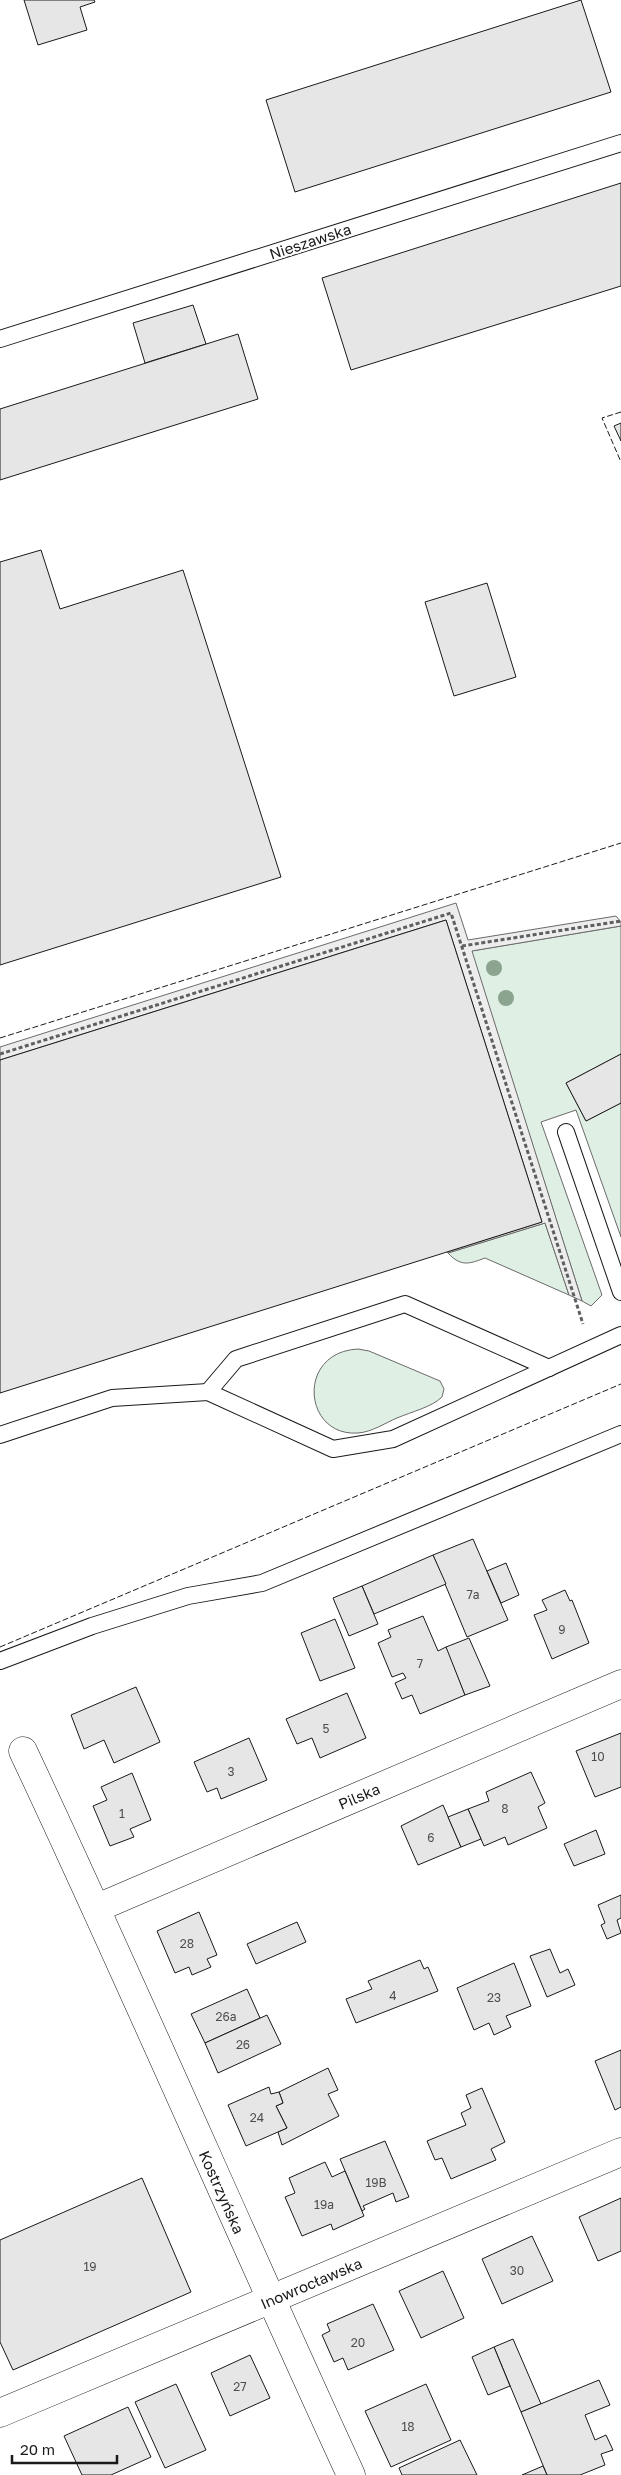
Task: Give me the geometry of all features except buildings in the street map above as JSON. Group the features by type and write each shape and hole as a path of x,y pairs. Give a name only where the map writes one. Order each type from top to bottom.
{"street":[{"name":"Pilska","path":"97,1908 621,1684"},
{"name":"Kostrzyńska","path":"23,1751 97,1908 270,2300 351,2475"},
{"name":"Inowrocławska","path":"0,2413 621,2152"}],"lane":[{"name":"Nieszawska","path":"0,339 621,143"},
{"path":"566,1132 621,1292"},
{"path":"208,1392 236,1359 405,1304 549,1368"},
{"path":"0,1435 112,1398 208,1392 333,1449 393,1439 621,1335"},
{"path":"0,1661 92,1626 188,1596 262,1584 621,1434"}],"path":[{"path":"0,1054 451,912 580,1317 592,1348"},
{"path":"462,946 621,921"}],"green space":[{"path":"621,926 621,1054 566,1083 586,1121 621,1103 621,1237 576,1110 541,1122 602,1295 591,1306 582,1301 471,951"},
{"path":"545,1223 569,1295 485,1258 465,1263 457,1261 448,1253"},
{"path":"358,1349 369,1351 440,1381 444,1389 442,1397 438,1401 368,1431 358,1433 340,1431 326,1422 317,1409 314,1394 316,1378 324,1364 338,1354"}],"shaded area":[{"path":"456,903 468,940 616,916 621,922 621,926 472,951 582,1301 569,1295 545,1223 447,1252 542,1222 446,920 0,1060 0,1047"}],"fence":[{"path":"621,412 602,418 621,462"},
{"path":"0,1038 621,843"},
{"path":"0,1647 621,1384"}]}
